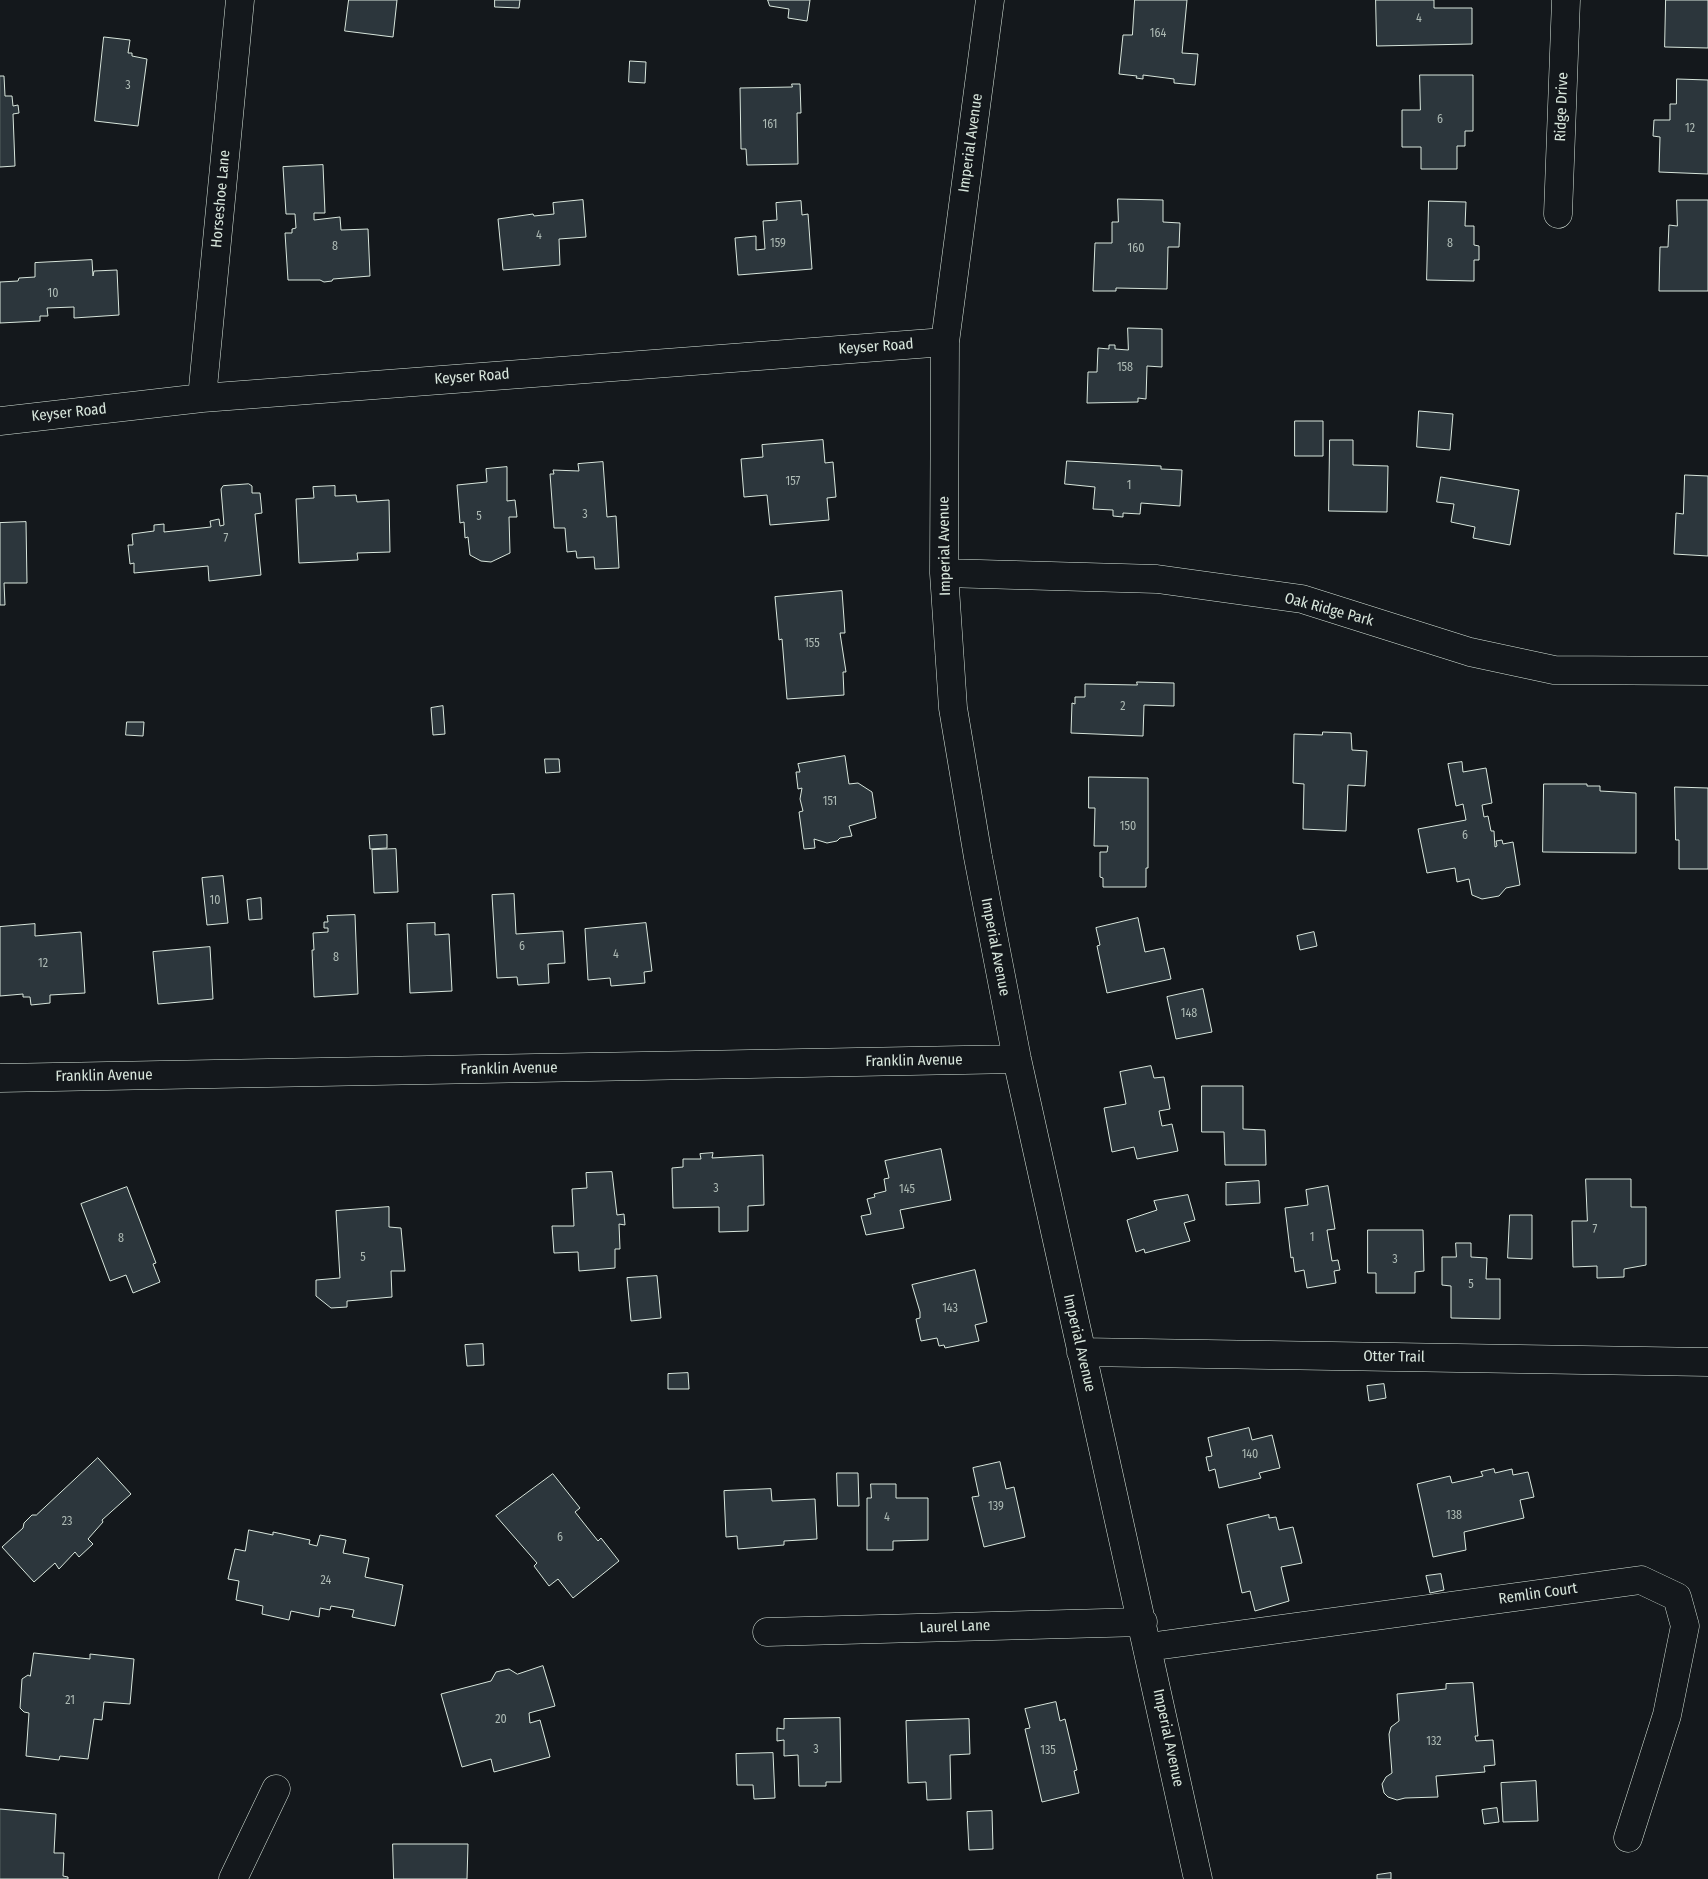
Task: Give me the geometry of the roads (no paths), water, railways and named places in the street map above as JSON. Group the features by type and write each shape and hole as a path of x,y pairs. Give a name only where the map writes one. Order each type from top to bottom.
{"street":[{"name":"Horseshoe Lane","path":"202,398 240,0"},
{"name":"Imperial Avenue","path":"990,0 945,342 944,573 953,708 978,858 1017,1059 1081,1352 1146,1634 1198,1879"},
{"name":"Ridge Drive","path":"1558,214 1566,0"},
{"name":"Keyser Road","path":"0,421 202,398 945,342"},
{"name":"Oak Ridge Park","path":"944,573 1157,579 1302,599 1470,652 1554,670 1708,671"},
{"name":"Franklin Avenue","path":"0,1078 1017,1059"},
{"name":"Otter Trail","path":"1081,1352 1708,1362"},
{"name":"Remlin Court","path":"1146,1634 1641,1580 1677,1597 1685,1626 1667,1715 1628,1838"},
{"name":"Laurel Lane","path":"767,1632 1146,1634"},
{"path":"233,1879 276,1789"}]}
